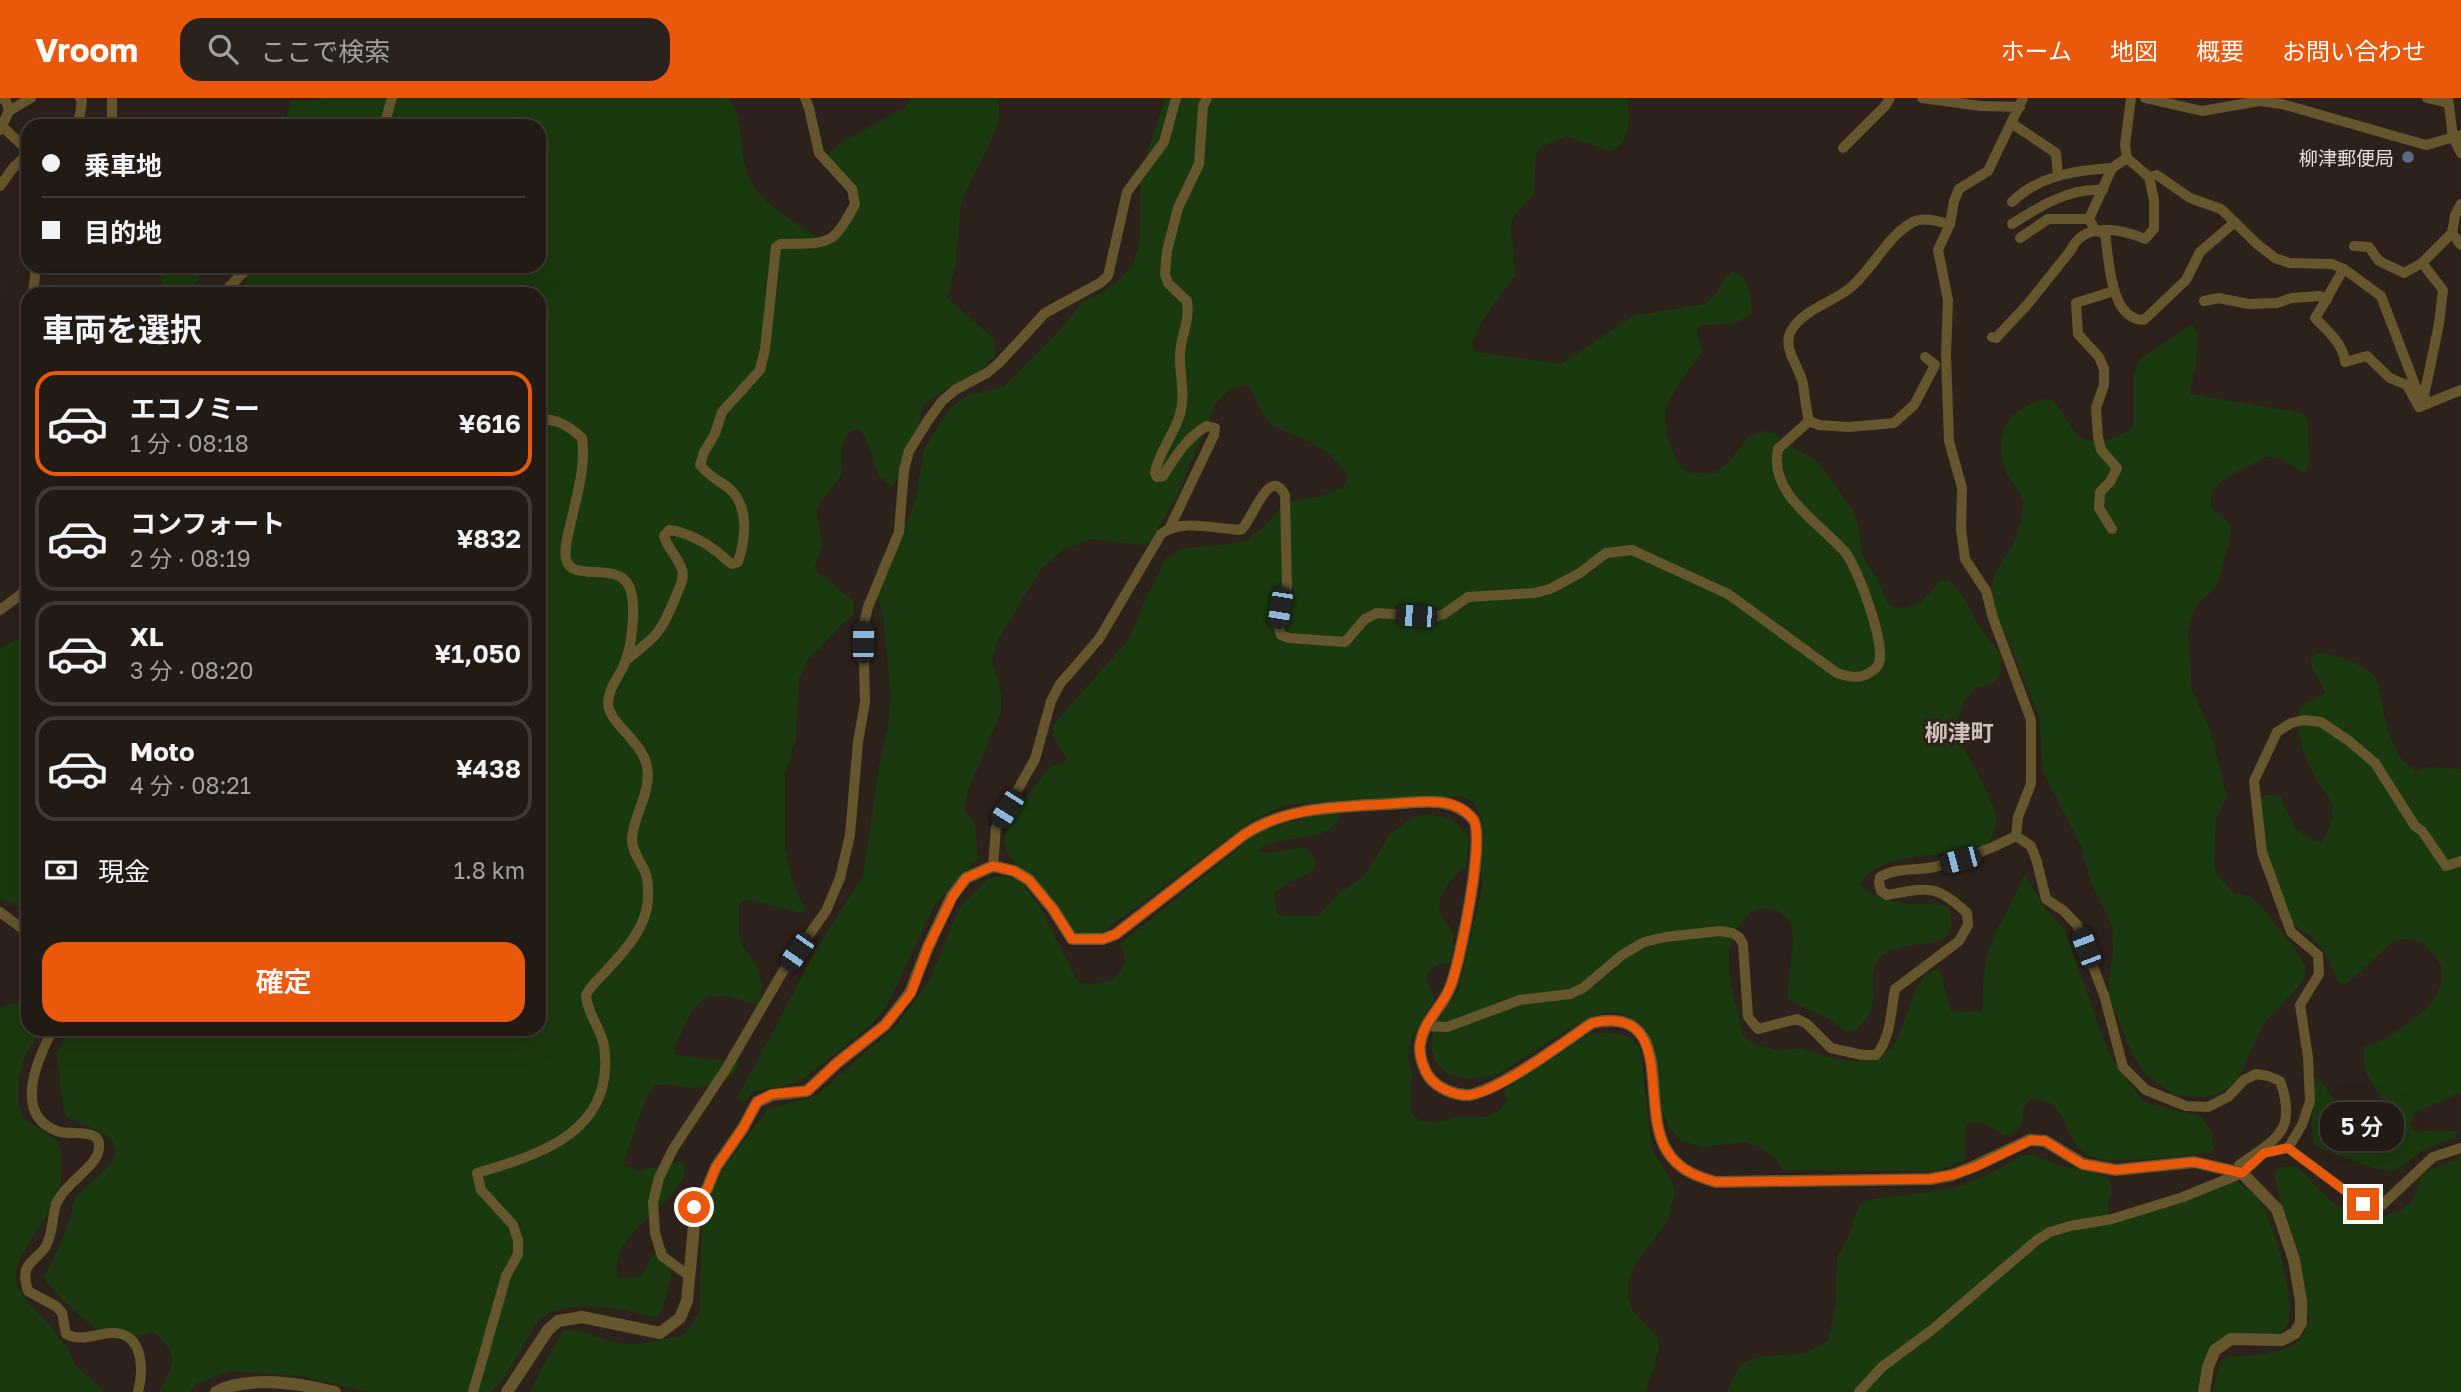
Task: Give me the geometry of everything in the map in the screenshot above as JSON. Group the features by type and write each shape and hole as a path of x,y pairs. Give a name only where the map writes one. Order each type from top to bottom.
{"street":[{"path":"1,98 6,101 9,111"},
{"path":"21,146 2,128 9,111 31,98"},
{"path":"79,119 82,101 80,98"},
{"path":"112,98 113,119"},
{"path":"386,119 392,98"},
{"path":"626,660 654,638 664,626 684,574 664,536 669,530 677,531 717,551 732,565 738,562 745,524 742,509 735,494 706,473 701,465 704,452 715,435 722,411 760,370 765,349 776,247 781,244 827,242 838,233 855,204 852,189 819,153 805,98"},
{"path":"688,1275 662,1255 655,1233 653,1202 659,1178 679,1139 733,1059 782,973 825,911 840,878 850,835 858,742 865,702 863,627 868,607 899,532 904,470 909,451 942,401 955,390 993,368 1045,313 1108,276 1127,192 1164,142 1175,98"},
{"path":"993,866 996,828 1035,759 1051,701 1060,684 1099,639 1161,534 1170,527 1214,435 1214,428 1208,426 1197,432 1179,450 1163,476 1157,477 1157,461 1179,417 1183,401 1180,352 1188,324 1186,301 1168,283 1165,274 1167,251 1178,208 1199,164 1203,106 1207,98"},
{"path":"1843,148 1890,98"},
{"path":"1922,98 1981,106 2021,103"},
{"path":"1993,337 1996,338 2026,305 2071,250 2075,241 2085,234 2096,231 2125,231 2145,239 2154,229 2154,200 2149,177 2127,158 2125,145 2131,98"},
{"path":"2145,98 2202,111 2259,101 2283,101 2426,145 2457,136"},
{"path":"2427,98 2448,101 2461,153"},
{"path":"2016,836 2018,817 2031,784 2031,720 1993,618 1986,591 1965,559 1961,529 1962,488 1949,441 1945,355 1948,300 1938,250 1950,224 1959,189 1989,171 2021,103"},
{"path":"2011,123 2056,153 2058,176"},
{"path":"2012,202 2023,191 2058,176 2086,169 2112,168 2127,158"},
{"path":"0,186 21,159"},
{"path":"2089,219 2112,168"},
{"path":"2149,177 2157,175 2190,198 2221,209 2256,244 2275,258 2288,263 2332,264 2344,269 2381,296 2424,399"},
{"path":"2012,224 2046,202 2103,190"},
{"path":"2354,246 2369,247 2379,261 2404,273 2422,263 2452,233 2455,215 2461,204"},
{"path":"1809,421 1802,384 1790,351 1789,335 1801,318 1849,289 1869,271 1897,234 1913,222 1922,219 1950,224"},
{"path":"2020,238 2048,219 2089,219"},
{"path":"2089,219 2096,231 2105,233 2114,291 2125,314 2135,320 2144,320 2186,280 2200,252 2235,222"},
{"path":"2452,233 2461,245"},
{"path":"2344,269 2315,318 2345,355 2345,362 2367,356 2390,378 2407,385 2419,407 2424,399 2443,290 2422,263"},
{"path":"229,287 243,273"},
{"path":"2112,529 2099,508 2100,492 2110,482 2117,468 2101,450 2098,437 2096,408 2104,385 2104,369 2099,357 2078,334 2076,303 2114,291"},
{"path":"2204,301 2218,298 2248,304 2277,303 2292,298 2320,296 2327,300"},
{"path":"1809,421 1819,425 1849,427 1894,423 1914,405 1934,365 1925,357"},
{"path":"2424,399 2461,390"},
{"path":"473,1392 506,1276 518,1254 518,1240 513,1226 481,1190 477,1174 551,1147 570,1135 593,1111 604,1084 604,1049 587,1008 586,995 632,941 645,916 648,903 648,882 631,843 648,780 648,770 644,755 636,742 611,715 608,704 610,690 626,660 633,622 633,599 629,584 617,575 605,571 577,571 566,561 568,536 583,470 582,438 561,422 546,419"},
{"path":"1170,527 1186,524 1241,530 1269,486 1282,488 1285,495 1287,587 1277,624 1281,635 1289,638 1345,642 1365,618 1377,613 1435,617 1468,597 1535,593 1550,589 1580,573 1606,553 1632,550 1737,600 1837,673 1848,677 1865,677 1880,662 1880,643 1859,575 1844,551 1814,524 1788,492 1777,471 1778,449 1809,421"},
{"path":"0,610 21,594"},
{"path":"1859,1392 1881,1367 1933,1329 2037,1240 2050,1232 2143,1211 2242,1173 2264,1153 2288,1148 2302,1125 2310,1101 2308,1057 2300,1005 2319,974 2318,955 2291,933 2262,852 2254,781 2277,732 2291,723 2304,720 2321,723 2349,741 2375,763 2415,826 2422,831 2446,866 2461,861"},
{"path":"507,1392 548,1330 558,1321 582,1317 660,1333 680,1318 687,1301 694,1207 757,1102 772,1094 807,1091 885,1025 911,993 928,947 953,896 966,878 993,866 1014,871 1029,880 1053,909 1072,939 1103,939 1116,934 1264,822 1310,810 1423,802 1449,803 1473,819 1478,830 1478,849 1451,986 1424,1026 1419,1048 1427,1076 1450,1091 1467,1095 1501,1083 1592,1023 1609,1019 1633,1025 1645,1039 1650,1056 1657,1129 1665,1149 1676,1163 1692,1175 1716,1182 1930,1179 1975,1167 2031,1140 2045,1141 2082,1164 2116,1170 2194,1162 2242,1173"},
{"path":"1424,1026 1447,1027 1520,1000 1570,994 1583,988 1622,955 1644,942 1720,931 1732,933 1739,937 1743,944 1748,1017 1758,1029 1797,1019 1807,1024 1831,1048 1862,1055 1876,1055 1881,1050 1891,1017 1895,989 1959,941 1968,925 1967,913 1930,888 1887,895 1881,891 1880,877 1889,871 1930,868 1960,860 2016,836"},
{"path":"2016,836 2031,846 2046,899 2064,911 2077,925 2104,995 2123,1067 2146,1090 2186,1107 2208,1107 2228,1097 2245,1080 2256,1074 2280,1081 2286,1098 2286,1119 2278,1138 2239,1165 2242,1173 2277,1209 2294,1260 2301,1301 2301,1323 2295,1333 2282,1340 2231,1339 2223,1344 2215,1350 2208,1367 2204,1392"},
{"path":"0,912 21,928"},
{"path":"49,1036 33,1075 32,1100 35,1113 54,1130 94,1136 99,1141 100,1149 97,1157 65,1190 57,1203 48,1243 43,1252 27,1267 27,1292 57,1307 62,1313 66,1334 76,1339 120,1333 129,1338 140,1357 141,1382 138,1392"},
{"path":"2288,1148 2363,1204 2373,1208 2382,1205 2433,1157 2461,1148"},
{"path":"216,1392 239,1382 295,1385 335,1392"}],"green space":[{"path":"323,98 729,98 738,122 745,166 757,191 789,219 825,242 857,207 827,155 842,142 905,108 910,98 999,98 996,129 961,202 956,262 947,298 991,336 995,356 980,372 946,389 922,406 913,459 891,487 880,477 863,433 857,429 850,431 842,443 841,476 819,504 817,511 822,547 815,566 817,572 854,601 854,615 808,660 799,679 796,738 785,773 785,847 793,885 806,910 800,913 751,900 744,900 739,905 739,934 744,948 757,966 762,987 759,1006 728,996 706,997 691,1012 674,1048 675,1055 739,1062 737,1069 728,1079 708,1087 664,1084 654,1086 646,1098 623,1165 638,1171 682,1161 684,1166 683,1180 627,1240 619,1253 617,1263 617,1277 638,1277 652,1256 667,1248 671,1274 665,1301 658,1316 581,1306 556,1310 545,1315 535,1325 510,1369 491,1392 370,1392 300,1376 228,1371 196,1384 190,1392 159,1392 172,1360 168,1346 162,1340 153,1332 124,1338 101,1331 67,1304 44,1277 65,1233 74,1201 111,1162 115,1154 115,1146 108,1137 68,1118 64,1113 57,1053 67,1036 546,1036 546,287 242,287 247,281 247,273 546,273 546,119 285,119 291,101"},
{"path":"1163,98 1628,98 1628,128 1618,147 1611,151 1566,136 1536,152 1534,194 1514,215 1511,226 1515,276 1484,318 1472,346 1476,352 1561,364 1633,316 1704,304 1716,294 1726,276 1732,272 1738,274 1748,288 1752,313 1734,322 1700,325 1697,331 1703,351 1678,385 1667,406 1665,421 1672,451 1677,460 1687,471 1714,474 1731,460 1748,437 1761,431 1775,434 1818,462 1854,512 1862,556 1878,580 1887,602 1894,607 1908,608 1922,601 1941,580 1948,580 1963,597 1982,631 2000,653 2002,665 1997,679 1970,693 1960,709 1957,723 1961,741 1993,808 1996,823 1991,837 1979,849 1973,851 1915,857 1889,863 1868,874 1860,883 1863,889 1895,902 1940,904 1950,908 1951,924 1948,934 1932,943 1895,949 1878,960 1873,974 1870,1012 1852,1033 1787,998 1793,942 1791,922 1778,911 1766,908 1752,911 1733,932 1729,952 1730,980 1743,1035 1754,1043 1773,1049 1799,1049 1848,1061 1868,1060 1891,1048 1922,979 1930,972 1940,969 1950,1010 1982,1011 1988,952 2024,874 2048,912 2064,929 2109,1054 2143,1102 2202,1117 2212,1134 2214,1148 2209,1153 2134,1160 2094,1157 2078,1147 2063,1118 2053,1106 2033,1099 2024,1106 2022,1126 2011,1134 2005,1136 1981,1123 1966,1124 1965,1160 1936,1171 1783,1170 1775,1158 1757,1146 1745,1142 1703,1147 1681,1141 1668,1126 1663,1113 1656,1059 1650,1039 1639,1022 1620,1013 1606,1012 1572,1027 1495,1076 1468,1079 1448,1074 1434,1060 1431,1046 1433,1033 1458,991 1482,888 1482,821 1474,802 1461,796 1289,804 1254,819 1100,934 1086,935 1073,931 1009,856 1004,843 1010,817 1049,768 1063,763 1067,758 1052,736 1054,724 1129,639 1166,559 1185,548 1244,541 1262,529 1286,502 1322,496 1342,488 1346,483 1344,470 1329,454 1311,442 1273,426 1264,416 1250,388 1244,385 1231,388 1216,403 1176,498 1151,540 1146,545 1139,545 1091,539 1063,550 1041,569 999,638 992,660 1001,695 1001,711 968,791 965,805 965,812 975,824 978,858 934,906 885,1009 865,1030 806,1077 787,1086 753,1091 746,1101 737,1099 817,948 863,876 891,696 883,618 878,598 878,564 910,516 924,449 950,408 969,395 1004,387 1061,329 1082,302 1117,282 1133,265 1139,245 1140,183"},
{"path":"160,273 202,273 193,287 165,287"},
{"path":"2192,324 2196,330 2198,347 2190,394 2302,413 2307,418 2310,461 2305,474 2280,458 2265,457 2227,477 2213,491 2213,512 2222,515 2231,526 2228,548 2217,584 2197,604 2188,629 2192,690 2209,727 2227,797 2216,817 2216,874 2235,894 2249,896 2261,906 2295,949 2306,973 2299,986 2264,1023 2237,1080 2222,1093 2203,1097 2174,1095 2145,1074 2133,1057 2110,999 2108,986 2113,953 2112,925 2092,887 2081,846 2043,772 2039,716 1990,598 1995,576 2017,536 2023,508 2022,498 2007,475 2001,454 2005,427 2009,420 2015,413 2037,401 2047,399 2058,406 2080,436 2090,440 2106,440 2132,429 2134,372 2140,359"},
{"path":"21,637 21,908 0,898 0,649"},
{"path":"2325,653 2360,665 2377,679 2389,736 2399,757 2415,771 2430,767 2461,769 2461,1092 2415,1113 2410,1124 2414,1131 2459,1131 2455,1137 2422,1151 2395,1171 2375,1169 2315,1146 2311,1126 2316,1077 2345,1117 2353,1122 2380,1127 2387,1107 2367,1075 2363,1048 2405,1026 2432,1002 2440,988 2442,973 2437,958 2420,942 2396,939 2343,985 2337,980 2327,955 2311,936 2294,925 2285,913 2266,860 2260,799 2266,795 2280,795 2293,825 2303,834 2321,842 2332,821 2331,804 2305,755 2298,726 2301,706 2325,694 2312,669 2311,656"},
{"path":"1340,813 1329,830 1280,841 1258,850 1264,853 1306,847 1314,858 1313,871 1289,882 1274,893 1277,914 1318,916 1337,895 1365,875 1390,834 1412,818 1426,814 1452,819 1469,839 1466,866 1445,888 1440,902 1442,917 1453,935 1451,963 1439,964 1427,972 1426,980 1435,999 1410,1041 1410,1097 1411,1111 1415,1118 1437,1122 1457,1117 1486,1117 1499,1111 1507,1101 1503,1090 1588,1034 1624,1035 1640,1048 1652,1150 1671,1180 1675,1193 1667,1221 1636,1263 1629,1282 1628,1296 1632,1310 1658,1338 1658,1352 1646,1392 531,1392 564,1330 630,1344 685,1334 701,1310 703,1209 726,1165 768,1109 817,1095 898,1024 930,980 959,908 988,879 1002,876 1023,883 1040,907 1077,981 1098,984 1112,979 1122,968 1125,957 1120,944 1260,831 1319,814"},
{"path":"21,1002 21,1036 37,1036 25,1055 18,1082 18,1105 23,1118 56,1140 61,1153 59,1196 21,1255 16,1269 16,1283 27,1302 66,1346 75,1365 105,1392 0,1392 0,1007"},
{"path":"2029,1155 2104,1176 2109,1181 2112,1194 2108,1200 2108,1214 2115,1218 2233,1178 2258,1199 2271,1224 2289,1299 2287,1326 2277,1335 2222,1338 2216,1342 2204,1361 2197,1392 1727,1392 1741,1364 1762,1356 1804,1354 1828,1341 1836,1304 1837,1258 1848,1238 1858,1206 1863,1201 1955,1188 1989,1174 2021,1156"},
{"path":"2461,1157 2461,1392 2212,1392 2221,1362 2226,1357 2264,1354 2287,1348 2297,1341 2309,1320 2275,1179 2275,1172 2280,1167 2294,1166 2300,1170 2329,1199 2347,1212 2376,1217 2403,1209 2412,1200 2423,1173"}],"place":[{"name":"柳津郵便局","path":"2408,157"}],"district":[{"name":"柳津町","path":"1959,732"}],"route":[{"path":"694,1207 757,1102 772,1094 807,1091 885,1025 911,993 928,947 953,896 966,878 993,866 1014,871 1029,880 1053,909 1072,939 1103,939 1116,934 1264,822 1310,810 1423,802 1449,803 1461,809 1473,819 1478,830 1478,849 1465,925 1451,986 1424,1026 1419,1048 1427,1076 1450,1091 1467,1095 1501,1083 1592,1023 1609,1019 1633,1025 1645,1039 1650,1056 1657,1129 1665,1149 1676,1163 1692,1175 1716,1182 1930,1179 1975,1167 2031,1140 2045,1141 2082,1164 2116,1170 2194,1162 2242,1173 2264,1153 2288,1148 2363,1204"}]}
